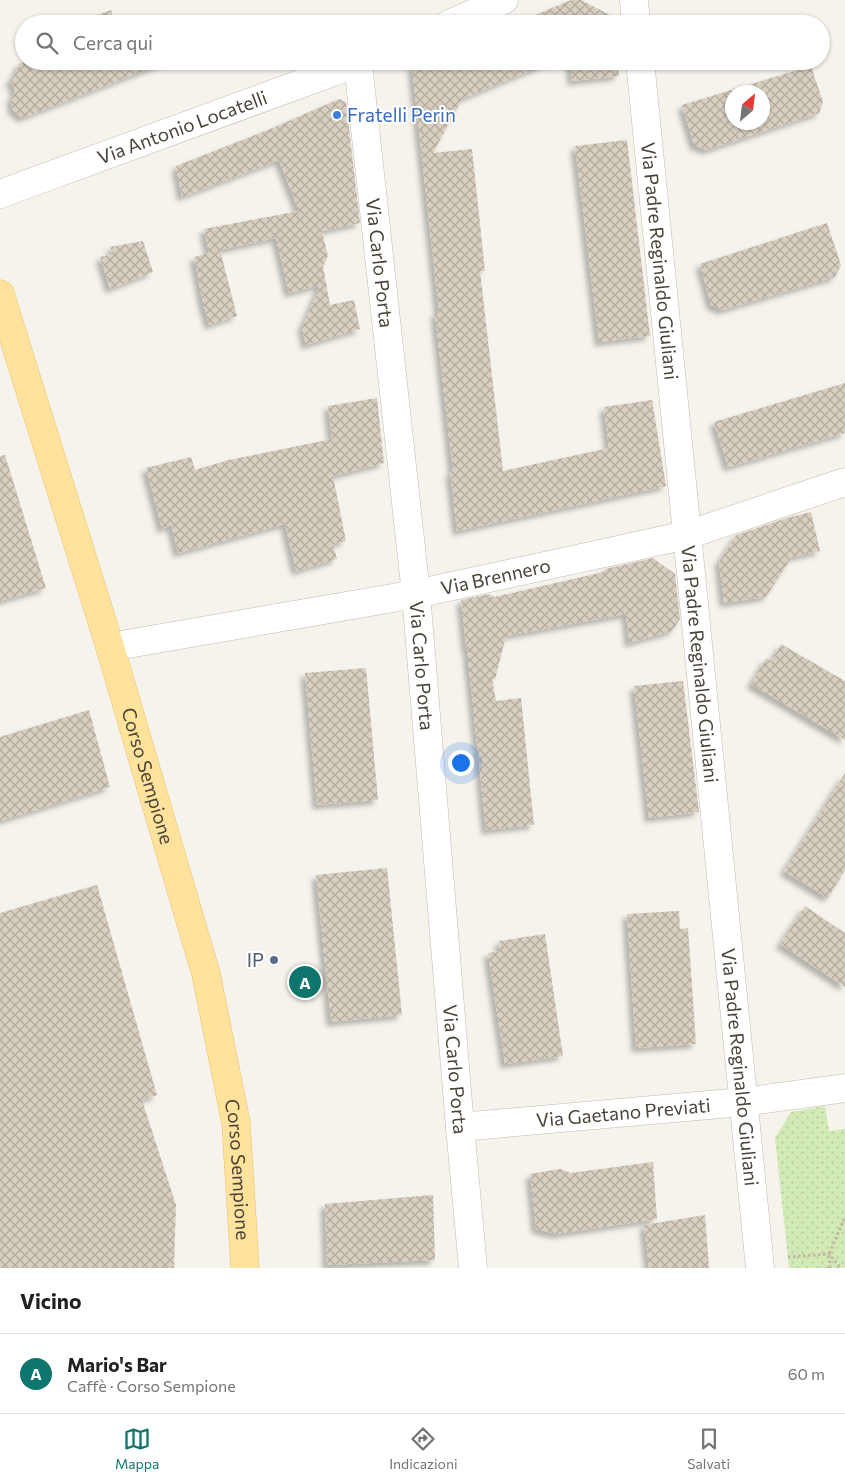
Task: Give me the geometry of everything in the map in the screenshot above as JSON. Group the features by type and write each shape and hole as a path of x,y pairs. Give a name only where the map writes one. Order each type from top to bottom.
{"main road":[{"name":"Corso Sempione","path":"0,294 110,647 206,974 236,1123 245,1268"}],"street":[{"path":"470,15 504,0"},
{"path":"634,0 635,15"},
{"name":"Via Antonio Locatelli","path":"0,194 338,70"},
{"name":"Via Carlo Porta","path":"361,70 416,594 473,1268"},
{"name":"Via Padre Reginaldo Giuliani","path":"641,70 759,1262"},
{"name":"Via Brennero","path":"110,647 416,594 687,536 845,482"},
{"name":"Via Gaetano Previati","path":"460,1127 744,1102 845,1088"}],"path":[{"path":"830,1268 829,1254 845,1217"},
{"path":"759,1262 787,1257 829,1254"},
{"path":"829,1254 841,1268"}],"green space":[{"path":"825,1106 829,1131 845,1129 845,1268 789,1268 775,1138 791,1112"}],"building":[{"path":"571,0 581,0 610,15 535,15"},
{"path":"111,10 113,15 98,15"},
{"path":"17,70 146,70 22,118 13,110 11,101 15,91 10,80"},
{"path":"412,70 531,70 462,99 433,153 472,149 485,271 480,271 503,471 609,448 604,407 652,400 666,486 457,531 450,472 453,472 435,313 439,313"},
{"path":"571,70 619,70 619,76 572,81"},
{"path":"798,70 812,70 823,102 819,113 770,129 770,85 748,85"},
{"path":"725,92 725,130 768,130 707,150 694,145 682,105"},
{"path":"339,99 346,102 360,223 322,231 328,256 323,266 330,305 354,300 360,329 306,345 302,328 320,285 289,293 276,238 220,250 237,316 209,325 194,257 209,253 204,229 299,211 279,160 182,197 176,166 268,130"},
{"path":"627,140 650,336 599,342 575,146"},
{"path":"827,223 841,265 835,277 722,310 711,305 700,264"},
{"path":"143,241 153,272 110,289 100,257 113,254 110,247"},
{"path":"845,383 845,433 728,467 714,422"},
{"path":"377,398 384,463 333,476 346,541 333,544 337,559 296,571 285,524 178,553 171,525 162,529 146,468 191,457 195,470 229,460 332,439 328,406"},
{"path":"5,455 46,588 0,601 0,456"},
{"path":"811,512 820,551 792,557 766,597 724,603 719,562 736,535"},
{"path":"653,558 675,574 680,619 672,631 629,643 626,614 506,636 495,679 492,679 496,701 521,698 534,825 486,830 461,600 489,594 494,597 604,572 605,569"},
{"path":"781,644 845,681 845,740 751,684 766,658 771,661"},
{"path":"366,668 378,800 317,805 305,673"},
{"path":"683,681 699,812 649,818 634,686"},
{"path":"89,710 110,787 0,821 0,737"},
{"path":"845,773 845,870 828,898 784,871"},
{"path":"387,868 402,1015 331,1022 316,875"},
{"path":"97,885 157,1095 142,1100 176,1205 174,1268 0,1268 0,913"},
{"path":"805,906 845,933 845,987 780,944"},
{"path":"679,911 680,929 688,928 696,1044 636,1048 627,914"},
{"path":"545,934 563,1056 505,1064 488,953 500,951 499,941"},
{"path":"653,1162 657,1219 556,1234 536,1229 530,1174 560,1169 571,1173"},
{"path":"433,1195 435,1260 327,1265 325,1204"},
{"path":"705,1215 709,1268 649,1268 644,1225"}],"place":[{"name":"Fratelli Perin","path":"337,115"},
{"name":"IP","path":"274,960"},
{"name":"Mario's Bar","path":"305,982"}]}
